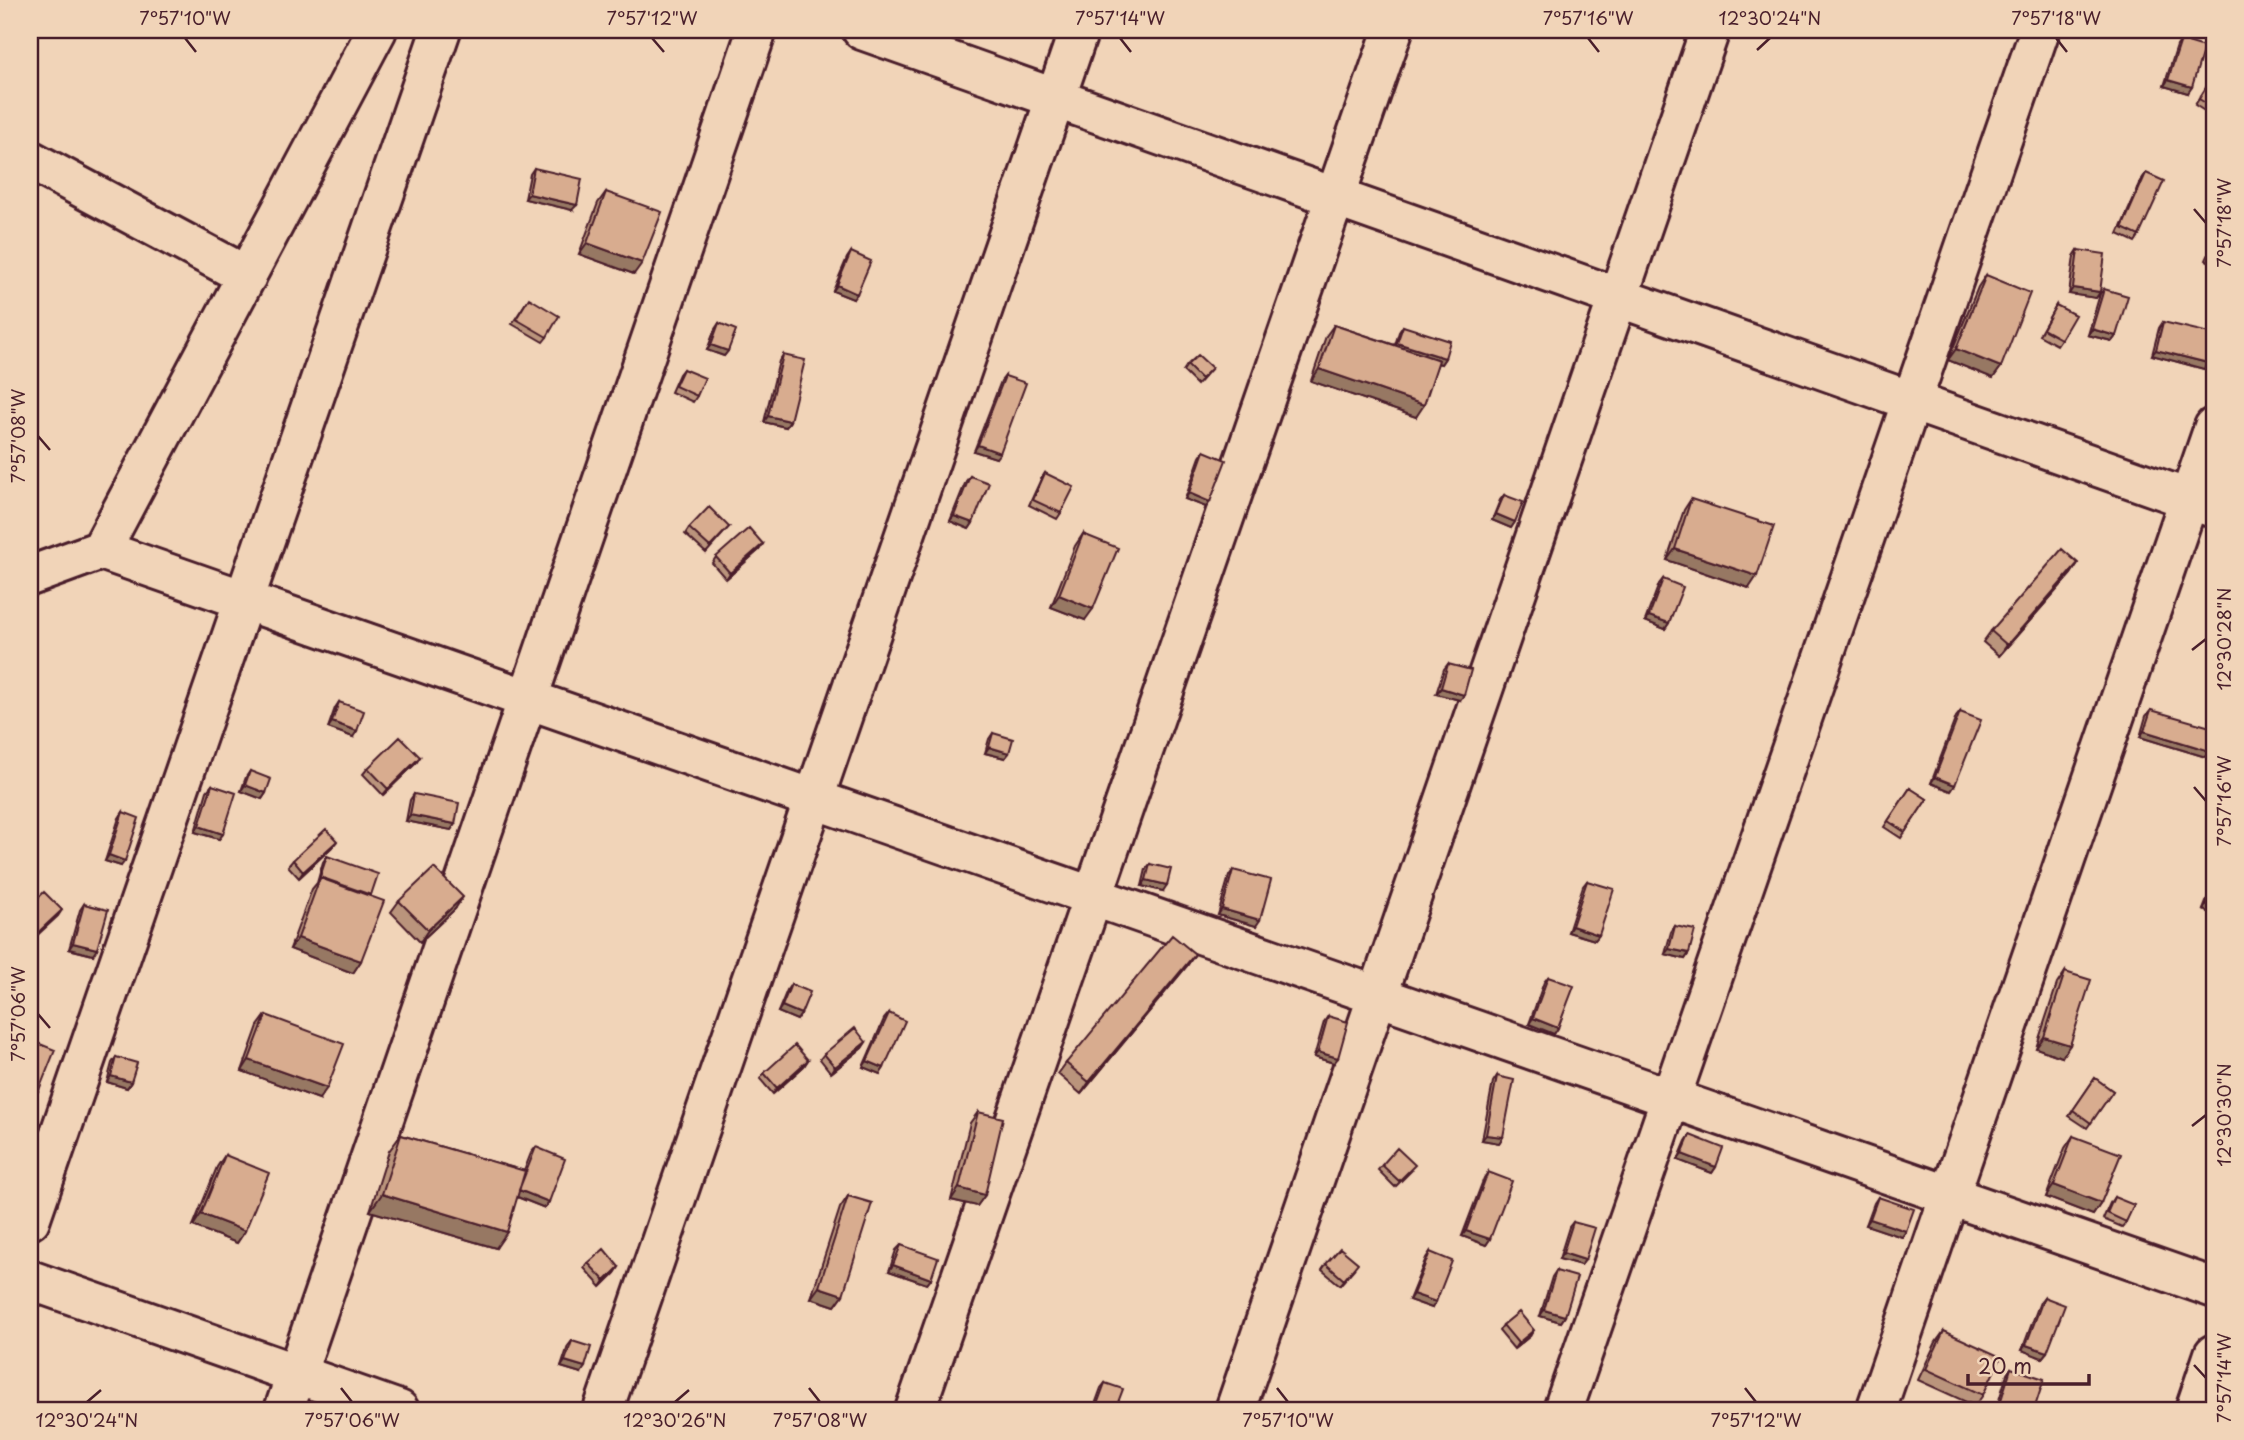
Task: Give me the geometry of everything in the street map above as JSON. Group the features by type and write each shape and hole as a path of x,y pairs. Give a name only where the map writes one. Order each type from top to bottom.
{"street":[{"path":"101,550 377,30"},
{"path":"30,1220 441,30"},
{"path":"284,1410 757,30"},
{"path":"862,30 2202,504"},
{"path":"603,1410 1079,30"},
{"path":"915,1410 1393,30"},
{"path":"1235,1410 1710,30"},
{"path":"1563,1410 2040,30"},
{"path":"30,160 247,276"},
{"path":"1876,1410 1950,1195 2202,504 2214,427"},
{"path":"30,576 101,550 2214,1288"},
{"path":"30,1280 398,1410"},
{"path":"2195,1410 2214,1354"}],"building":[{"path":"2181,40 2204,47 2192,87 2168,80"},
{"path":"2211,80 2214,82 2214,108 2199,99"},
{"path":"534,168 582,179 577,205 529,194"},
{"path":"2146,173 2164,181 2139,236 2122,228"},
{"path":"606,192 662,212 642,263 587,243"},
{"path":"2078,250 2105,254 2100,292 2073,288"},
{"path":"851,252 871,261 857,294 837,285"},
{"path":"1986,275 2030,293 2001,367 1956,349"},
{"path":"2104,289 2128,296 2116,336 2092,329"},
{"path":"529,298 559,316 547,337 516,319"},
{"path":"2056,305 2075,315 2061,339 2043,329"},
{"path":"2163,322 2214,334 2208,363 2156,350"},
{"path":"719,323 736,330 728,351 711,345"},
{"path":"1334,325 1439,360 1424,405 1319,369"},
{"path":"1403,326 1450,341 1445,358 1397,343"},
{"path":"783,355 805,360 790,421 768,416"},
{"path":"1198,355 1212,368 1201,379 1187,365"},
{"path":"683,369 705,378 697,396 675,386"},
{"path":"1005,376 1026,383 1000,453 978,445"},
{"path":"1204,451 1226,460 1210,502 1189,493"},
{"path":"1045,473 1074,487 1061,513 1033,500"},
{"path":"970,476 989,483 973,523 954,516"},
{"path":"1504,495 1523,502 1515,522 1496,514"},
{"path":"1691,499 1774,526 1757,576 1675,549"},
{"path":"709,507 729,527 710,547 689,528"},
{"path":"749,528 763,544 730,573 716,557"},
{"path":"1083,534 1118,548 1093,609 1059,595"},
{"path":"2062,549 2078,563 2007,645 1991,631"},
{"path":"1663,579 1683,587 1669,623 1649,616"},
{"path":"1448,664 1471,670 1464,695 1441,688"},
{"path":"339,702 364,711 357,731 332,722"},
{"path":"2151,710 2214,728 2210,751 2144,731"},
{"path":"1960,712 1981,720 1955,785 1935,777"},
{"path":"993,733 1013,739 1009,753 989,747"},
{"path":"400,737 420,757 388,789 368,768"},
{"path":"250,771 271,779 266,793 245,785"},
{"path":"212,785 236,793 223,834 199,826"},
{"path":"1910,788 1927,799 1905,832 1888,821"},
{"path":"414,794 459,803 455,824 410,815"},
{"path":"123,812 139,818 125,861 109,855"},
{"path":"326,829 337,841 303,872 293,860"},
{"path":"327,856 378,874 371,895 320,877"},
{"path":"1150,864 1171,869 1167,885 1146,880"},
{"path":"434,868 463,897 428,930 399,901"},
{"path":"1233,870 1271,880 1260,920 1222,909"},
{"path":"320,878 384,901 361,961 298,938"},
{"path":"1587,881 1614,889 1599,935 1572,926"},
{"path":"2214,886 2214,906 2207,904"},
{"path":"44,892 62,910 30,940 30,906"},
{"path":"84,904 108,910 97,949 73,943"},
{"path":"1675,926 1695,930 1689,953 1669,949"},
{"path":"1172,935 1195,954 1089,1082 1066,1063"},
{"path":"2065,972 2091,980 2070,1045 2044,1037"},
{"path":"1548,977 1574,986 1558,1028 1533,1018"},
{"path":"791,984 810,992 801,1014 782,1006"},
{"path":"889,1013 905,1021 884,1068 867,1061"},
{"path":"266,1015 344,1044 327,1088 249,1060"},
{"path":"1328,1016 1348,1022 1338,1058 1318,1052"},
{"path":"855,1028 866,1042 835,1067 824,1054"},
{"path":"30,1040 55,1050 39,1090 30,1086"},
{"path":"795,1045 808,1060 777,1088 764,1073"},
{"path":"116,1057 137,1063 131,1082 111,1076"},
{"path":"1497,1076 1514,1080 1503,1137 1486,1135"},
{"path":"2095,1078 2113,1091 2091,1123 2073,1110"},
{"path":"978,1112 1003,1118 985,1195 959,1188"},
{"path":"401,1135 525,1171 507,1232 382,1194"},
{"path":"1690,1135 1723,1148 1716,1167 1682,1154"},
{"path":"2073,1136 2121,1154 2101,1203 2054,1185"},
{"path":"536,1147 565,1159 549,1202 519,1190"},
{"path":"1397,1148 1415,1165 1399,1181 1382,1165"},
{"path":"225,1155 269,1173 245,1231 201,1214"},
{"path":"1488,1172 1512,1181 1490,1239 1466,1231"},
{"path":"848,1196 872,1203 843,1295 819,1287"},
{"path":"1878,1197 1914,1209 1906,1231 1870,1219"},
{"path":"2114,1197 2134,1205 2126,1222 2107,1213"},
{"path":"1573,1222 1595,1228 1585,1260 1563,1253"},
{"path":"901,1245 938,1258 931,1279 893,1265"},
{"path":"1340,1248 1358,1263 1344,1280 1326,1264"},
{"path":"604,1249 619,1267 605,1281 588,1263"},
{"path":"1430,1252 1452,1261 1436,1302 1413,1294"},
{"path":"1556,1271 1577,1277 1565,1316 1544,1310"},
{"path":"2044,1297 2065,1305 2047,1352 2026,1345"},
{"path":"1519,1312 1534,1330 1518,1343 1503,1325"},
{"path":"1944,1331 2001,1357 1983,1395 1926,1369"},
{"path":"572,1341 591,1347 585,1367 565,1361"},
{"path":"2011,1368 2044,1379 2034,1410 1998,1410"},
{"path":"1105,1383 1123,1389 1115,1410 1095,1410"},
{"path":"1064,1403 1085,1407 1084,1410 1063,1410"},
{"path":"1331,1403 1342,1410 1326,1410"}]}
